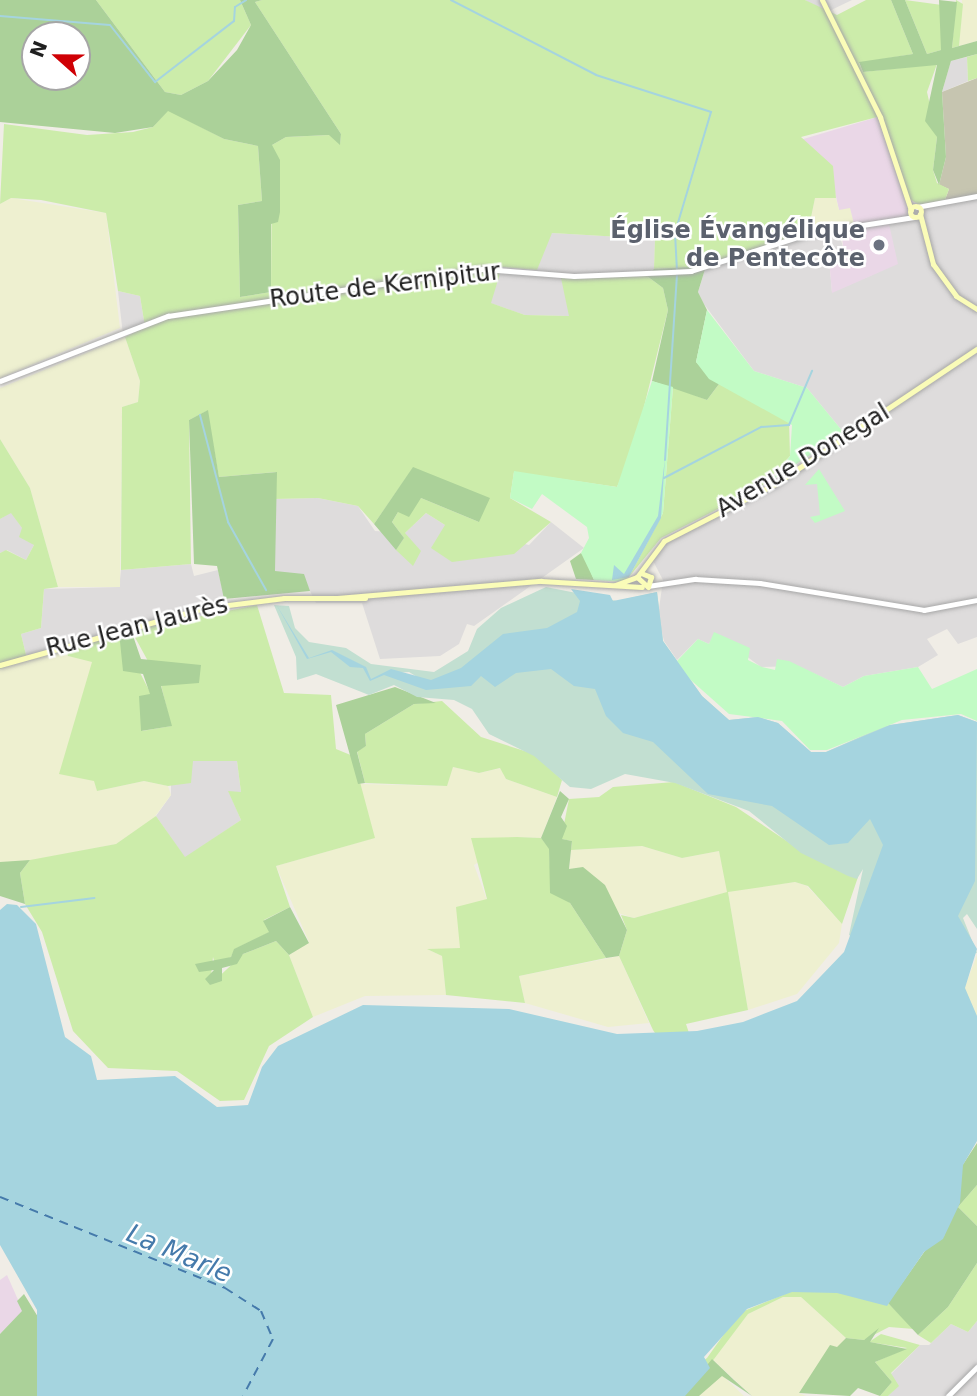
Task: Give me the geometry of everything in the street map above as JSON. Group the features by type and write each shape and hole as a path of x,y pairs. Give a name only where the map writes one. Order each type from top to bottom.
{"main road":[{"path":"822,0 880,117 909,202 922,223 941,276 957,297 977,309"},
{"name":"Avenue Donegal","path":"639,575 664,541 775,484 962,362 977,349"},
{"name":"Avenue Donegal","path":"962,362 977,359"},
{"path":"645,587 651,576 649,562"},
{"path":"605,586 626,585 639,575 651,576"},
{"path":"639,575 645,587"},
{"name":"Rue Jean Jaurès","path":"0,665 129,626 277,598 365,598 541,581 645,587"}],"street":[{"name":"Route de Kernipitur","path":"0,382 168,316 484,270 574,276 677,272 748,258 811,233 901,220 926,205 977,196"},
{"path":"651,576 662,583"},
{"path":"645,587 715,579 827,592 919,610 977,600"},
{"path":"948,1396 977,1367"}],"shaded area":[{"path":"805,0 852,0 825,13"},
{"path":"962,0 977,0 977,41 959,46"},
{"path":"967,57 968,81 942,92 951,61"},
{"path":"977,78 977,195 945,200 949,189 939,185 946,157 942,92"},
{"path":"881,116 913,203 906,220 889,224 898,264 832,293 829,259 843,246 839,210 831,174 800,140"},
{"path":"977,195 977,637 958,644 947,629 927,639 938,655 918,667 864,676 843,687 798,666 761,667 715,633 709,644 698,639 677,660 664,641 658,616 663,580 652,559 666,542 766,491 849,439 807,388 754,371 698,292 706,266 837,227 843,247 829,259 832,292 872,275 888,223 913,203"},
{"path":"11,198 106,213 120,328 0,378 0,204"},
{"path":"815,198 836,198 839,210 850,208 854,224 808,232"},
{"path":"552,233 655,239 654,276 569,300 569,316 525,315 490,303 502,267"},
{"path":"118,291 140,296 145,327 123,335"},
{"path":"125,337 140,381 138,402 122,407 120,587 58,587 30,488 0,439 0,388"},
{"path":"318,498 358,506 375,531 405,533 426,513 445,525 529,545 551,522 584,548 474,626 467,624 459,644 440,656 380,659 362,603 316,603 310,591 275,571 273,499"},
{"path":"11,512 34,545 26,560 7,550 0,553 0,519"},
{"path":"191,564 194,576 218,570 227,609 27,659 21,634 41,628 44,589 119,587 121,570"},
{"path":"546,587 617,601 657,592 663,641 702,696 729,720 758,717 778,723 811,752 826,752 884,726 958,715 977,722 977,929 967,914 963,918 977,953 898,964 903,927 928,905 965,827 955,791 922,769 869,761 807,783 774,754 735,747 677,722 641,688 640,669 623,663 610,642 605,640 585,653 575,649 538,651 526,642 516,640 507,661 483,658 466,679 452,674 427,683 409,672 394,673 427,686 452,677 466,682 484,660 510,663 519,642 540,653 587,656 607,643 624,668 638,670 639,696 685,737 772,762 803,793 878,776 923,786 953,822 951,838 910,902 886,914 878,951 849,935 863,869 857,879 848,876 801,853 749,811 675,783 625,774 591,789 570,787 534,756 489,734 472,709 454,700 417,697 394,685 369,695 316,674 297,680 296,657 274,605 289,606 295,628 309,642 346,648 371,664 434,672 468,651 477,629 501,608"},
{"path":"64,646 68,656 92,661 97,791 144,781 168,786 171,795 153,819 116,844 9,865 0,862 0,669"},
{"path":"193,761 237,761 241,792 229,792 241,820 185,858 156,816 171,795 171,781"},
{"path":"453,767 479,773 501,768 506,779 557,797 541,838 517,837 474,865 487,900 460,948 429,950 442,956 446,995 365,996 313,1017 289,955 309,942 276,866 374,838 358,784 446,786"},
{"path":"642,846 682,858 719,851 728,891 795,882 807,886 842,924 839,943 797,994 748,1010 728,892 634,918 612,911 605,885 569,870 571,850"},
{"path":"977,955 977,1020 963,992"},
{"path":"619,956 649,1023 608,1027 525,1003 519,976"},
{"path":"7,1275 23,1311 0,1334 0,1280"},
{"path":"783,1297 801,1297 846,1338 799,1393 806,1396 752,1396 712,1359 748,1314"},
{"path":"977,1321 977,1396 888,1396 898,1386 891,1374 920,1345 929,1345 951,1324 968,1332"},
{"path":"722,1375 744,1396 699,1396 712,1379"}],"green space":[{"path":"0,0 96,0 165,92 181,95 208,81 237,50 251,25 240,0 262,0 255,2 341,134 340,145 329,135 286,137 272,145 280,160 280,212 278,222 271,224 271,292 240,297 238,205 262,201 258,146 224,139 168,111 153,127 115,133 0,122"},
{"path":"96,0 240,0 251,25 208,81 181,95 165,92"},
{"path":"805,0 837,15 866,0 891,0 913,54 859,63 863,72 937,64 927,92 937,137 933,170 937,183 949,189 945,200 920,205 909,199 881,116 801,137 833,166 836,198 815,198 808,232 759,252 706,266 654,269 655,239 552,233 537,270 502,267 491,303 525,315 569,316 561,278 647,276 663,288 668,310 634,447 617,487 514,472 510,498 551,522 514,554 452,562 431,548 445,525 426,513 405,533 421,551 413,566 396,550 404,538 392,522 398,512 421,498 479,522 413,468 374,524 358,506 318,498 273,499 276,472 219,477 207,411 189,420 191,564 121,570 122,407 138,402 140,381 125,337 145,327 140,296 118,291 106,213 41,200 11,198 0,204 4,124 87,135 133,132 153,127 168,110 224,139 258,146 262,201 238,205 240,297 271,292 272,145 286,137 330,135 340,144 341,134 255,2"},
{"path":"891,0 905,0 927,54 941,50 939,0 957,2 952,48 977,41 977,54 951,61 942,92 946,157 939,185 933,170 937,137 925,121 937,65 863,72 859,62 913,54"},
{"path":"905,0 942,5 941,50 927,54"},
{"path":"956,0 963,4 959,46 952,48"},
{"path":"977,54 977,78 968,81 967,57"},
{"path":"706,266 698,292 707,310 696,362 719,384 707,400 652,381 668,310 663,288 647,276 654,269"},
{"path":"707,310 754,371 807,388 844,433 773,479 790,456 792,425 709,379 696,362"},
{"path":"652,381 673,387 663,513 625,582 594,580 581,553 589,538 587,527 542,494 532,509 510,498 514,471 617,487"},
{"path":"719,384 789,420 790,456 761,487 661,538 629,577 663,513 673,387 707,400"},
{"path":"208,410 219,477 277,472 275,571 304,574 310,591 224,599 217,566 194,564 189,420"},
{"path":"0,439 30,488 58,587 44,589 41,628 21,634 27,659 0,669 0,553 6,550 26,560 34,545 19,537 22,528 11,513 0,519"},
{"path":"413,467 490,498 479,522 421,498 409,517 398,512 392,522 404,538 396,550 374,524"},
{"path":"819,469 845,511 815,523 810,517 820,515 817,484 805,485"},
{"path":"581,553 594,580 576,579 570,561"},
{"path":"257,605 284,693 331,695 336,749 353,756 375,838 276,866 290,907 264,920 270,932 235,949 231,957 215,964 213,957 210,985 243,954 276,941 289,955 313,1017 269,1046 244,1100 220,1101 177,1071 108,1068 73,1031 42,932 25,904 20,873 30,860 116,844 156,816 185,857 241,820 228,791 241,792 237,761 193,761 191,783 168,786 144,781 97,791 94,781 59,774 92,662 68,656 64,646 119,632 151,694 142,731 171,726 161,685 131,630"},
{"path":"131,630 141,659 201,665 199,683 161,686 172,726 141,731 139,696 150,694 143,674 123,671 119,632"},
{"path":"714,632 750,648 748,660 762,667 775,670 777,659 789,661 843,687 864,676 918,667 932,689 977,669 977,721 961,714 902,720 827,750 810,750 782,721 729,714 684,674 677,661 698,639 709,644"},
{"path":"395,687 436,703 414,704 365,734 366,746 357,752 365,783 358,784 336,705"},
{"path":"442,701 481,737 534,754 562,780 557,797 506,779 500,768 479,773 453,767 447,786 365,783 357,751 366,746 365,734 414,704"},
{"path":"674,782 736,807 806,854 858,877 842,924 808,886 795,882 728,892 748,1010 686,1024 690,1036 657,1036 619,956 627,930 621,915 634,918 727,892 719,851 682,858 642,846 571,850 572,841 561,839 569,799 599,797 613,787"},
{"path":"560,791 569,799 561,817 567,826 562,839 572,841 569,869 583,867 605,885 627,930 619,956 606,958 570,903 550,893 549,849 541,838"},
{"path":"471,838 541,838 549,848 551,887 570,903 606,958 519,976 525,1003 446,995 442,956 427,949 460,948 456,907 487,899"},
{"path":"30,860 20,873 25,904 0,896 0,862"},
{"path":"290,907 309,943 289,955 276,941 243,954 237,964 222,968 222,981 210,985 205,979 214,970 199,972 195,964 231,957 234,949 269,932 263,921"},
{"path":"977,1143 977,1185 958,1207 977,1226 977,1263 948,1307 918,1335 888,1303 927,1248 944,1236 960,1169"},
{"path":"977,1185 977,1226 958,1207"},
{"path":"977,1263 977,1321 968,1332 951,1324 931,1343 918,1335 948,1307"},
{"path":"835,1289 888,1303 914,1329 889,1327 864,1340 846,1338 801,1297 783,1297 748,1314 708,1367 656,1396 707,1358 739,1313 790,1292"},
{"path":"24,1294 38,1317 37,1396 0,1396 0,1334 22,1311 17,1301"},
{"path":"879,1328 870,1342 907,1349 875,1362 892,1382 880,1396 858,1388 850,1396 799,1393 830,1345 837,1347 846,1338 864,1340"},
{"path":"881,1334 920,1345 891,1373 899,1386 888,1396 880,1396 892,1382 875,1362 907,1348 869,1342"},
{"path":"712,1359 752,1396 722,1376 699,1396 682,1396"}],"water":[{"path":"665,458 661,518 629,577 612,580 614,565 624,574 658,516"},
{"name":"La Marle","path":"571,589 610,595 613,601 657,592 663,641 702,696 729,720 758,717 778,723 811,752 826,752 890,725 958,715 977,722 975,881 958,916 977,949 965,988 977,1016 977,1141 963,1165 960,1203 943,1239 924,1252 887,1306 837,1293 792,1292 747,1309 704,1357 710,1368 685,1396 37,1396 37,1310 0,1245 0,910 7,904 17,905 36,924 65,1037 91,1056 97,1080 175,1076 217,1107 248,1105 262,1067 278,1046 363,1005 509,1009 617,1034 697,1031 743,1022 797,1001 844,952 883,845 870,819 848,843 829,845 772,806 708,794 653,742 623,733 606,716 595,689 574,686 551,669 516,673 495,687 481,676 471,686 426,690 384,675 370,681 363,668 350,667 331,652 307,659 276,604 309,658 332,650 366,667 371,679 391,669 431,680 461,668 503,634 547,628 577,612 580,601"}],"waterway":[{"path":"0,16 110,25 155,82 234,21 235,7 246,0"},
{"path":"451,0 596,75 711,112 675,233 677,269"},
{"path":"665,460 677,274"},
{"path":"664,478 761,427 789,425 812,371"},
{"path":"200,415 228,522 266,590"},
{"path":"21,907 94,898"}],"ferry route":[{"path":"0,1197 225,1288 261,1311 273,1339 243,1396"}],"place":[{"name":"Église Évangélique de Pentecôte","path":"879,245"}]}
